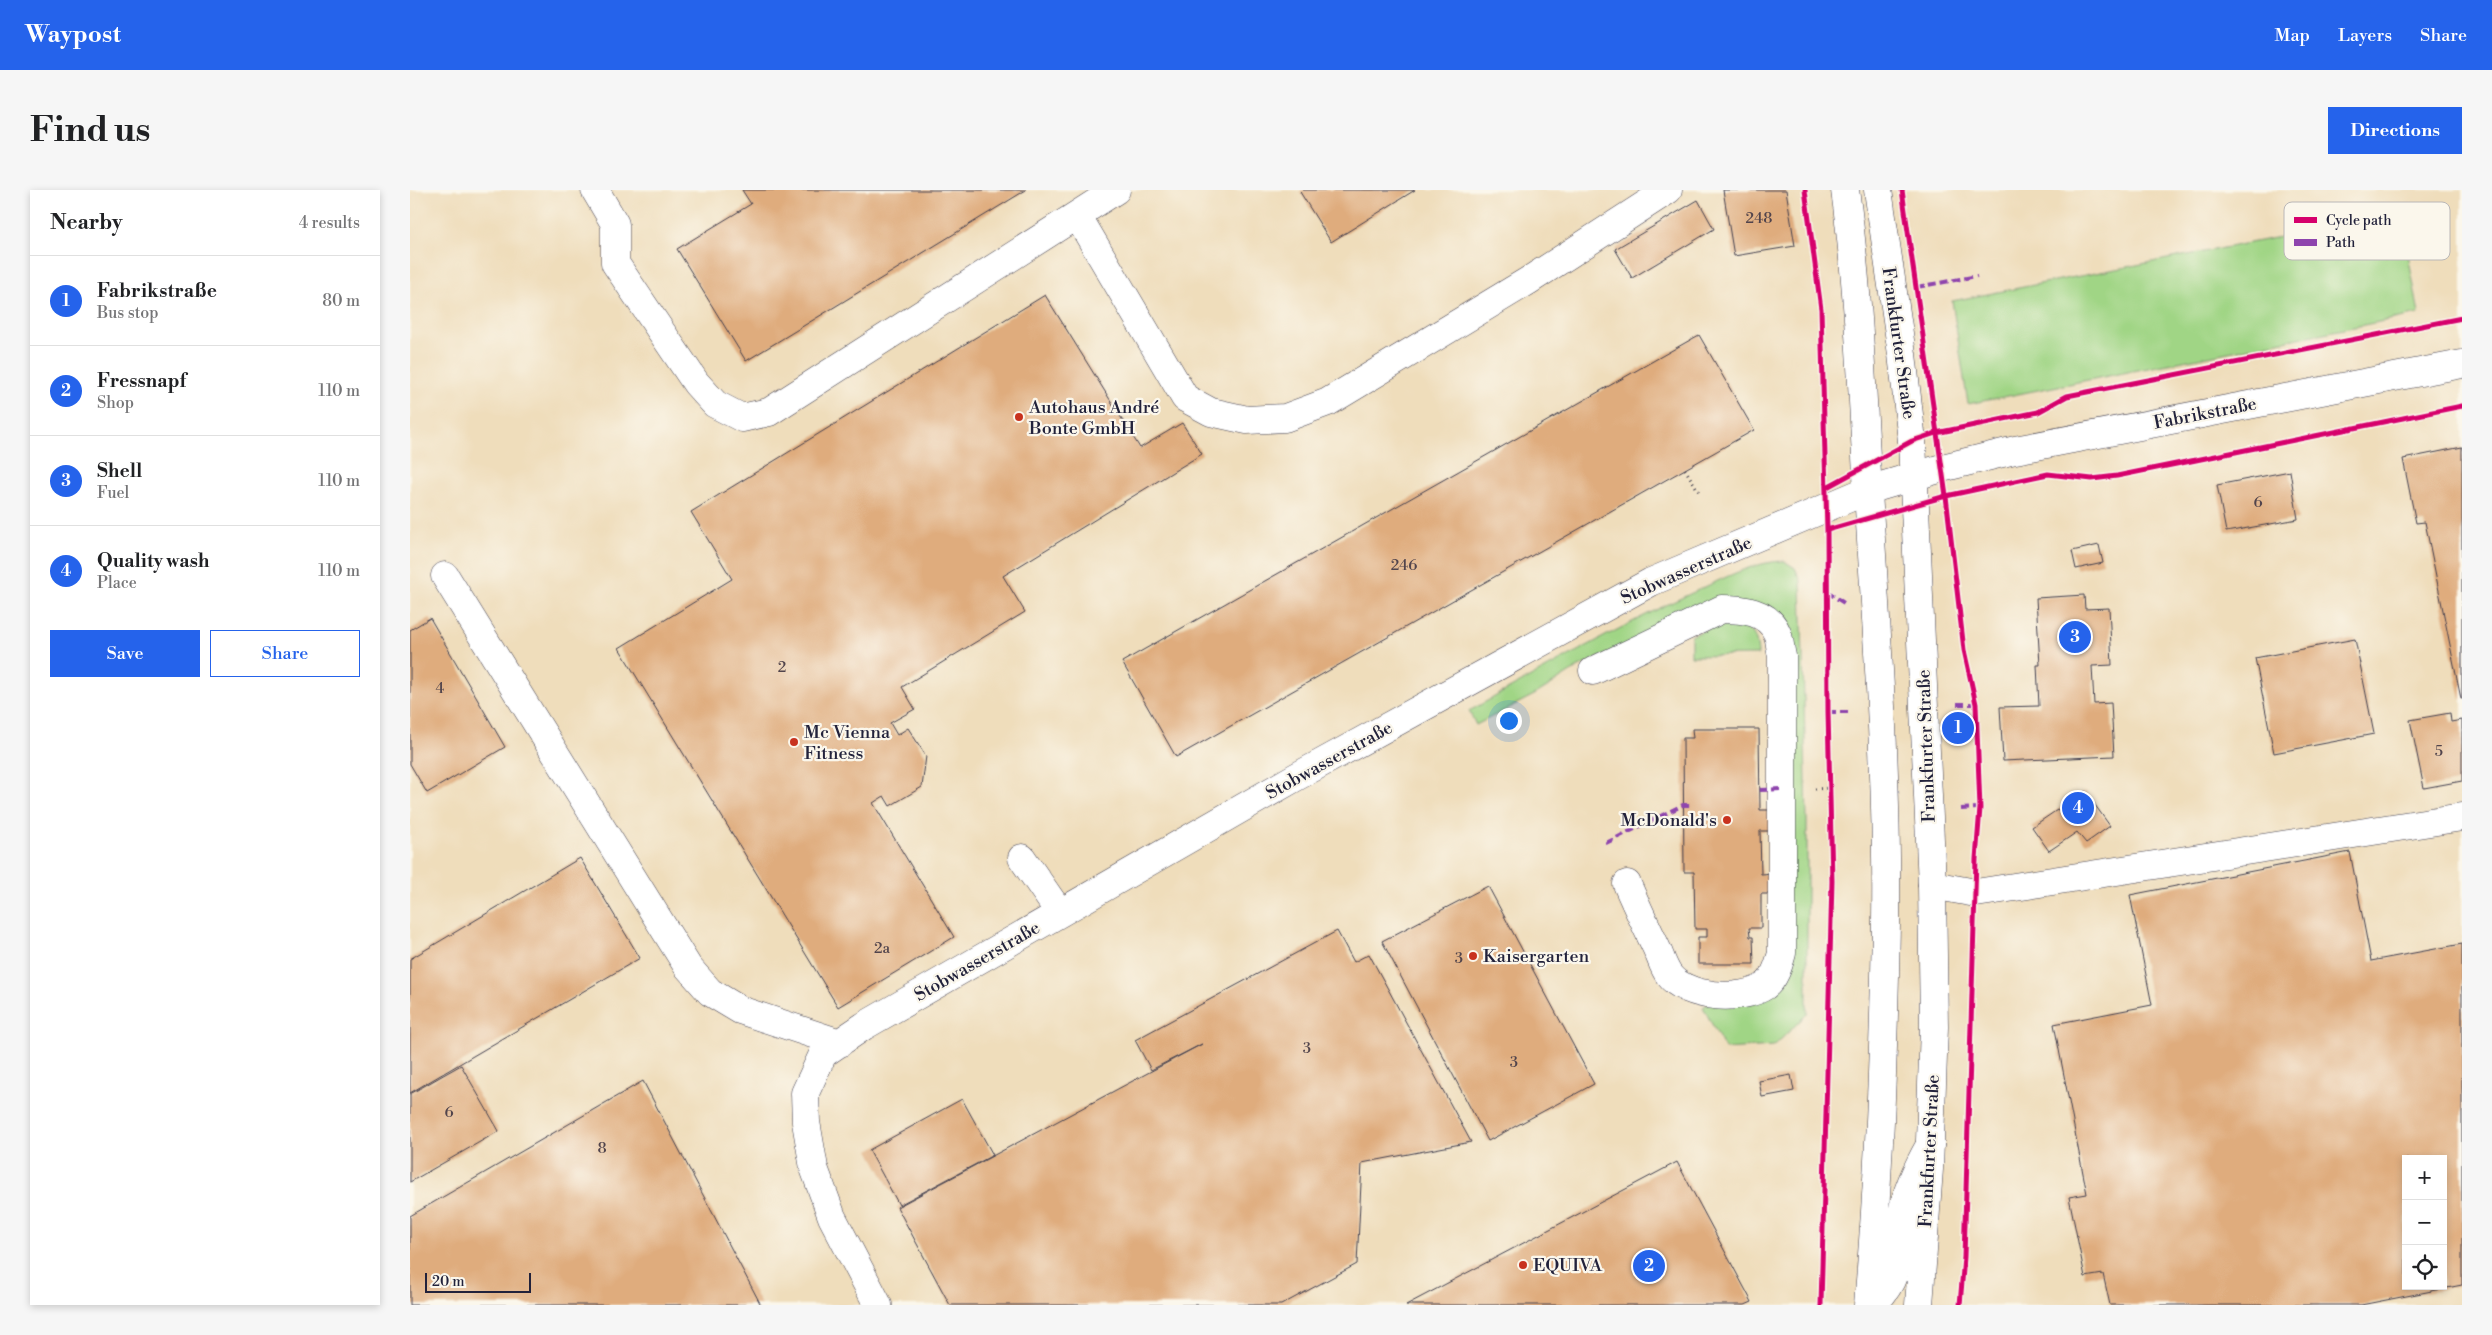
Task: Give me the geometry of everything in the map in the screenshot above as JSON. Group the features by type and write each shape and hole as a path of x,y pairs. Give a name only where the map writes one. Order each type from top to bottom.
{"main road":[{"path":"595,190 616,224 616,263 696,383 715,404 742,418 769,412 1116,190"},
{"path":"1077,215 1185,398 1211,412 1246,420 1285,418 1328,402 1528,281 1668,190"},
{"name":"Frankfurter Straße","path":"1845,190 1859,327 1891,483 1932,885 1934,1027 1930,1145 1919,1305"},
{"name":"Frankfurter Straße","path":"1870,1305 1881,1130 1886,922 1881,713 1891,483 1902,354 1878,190"},
{"name":"Fabrikstraße","path":"1891,483 2015,450 2462,364"},
{"name":"Stobwasserstraße","path":"878,1305 832,1217 814,1168 806,1122 805,1093 823,1054 1060,913 1304,773 1651,582 1891,483"},
{"path":"445,576 688,967 710,992 740,1010 840,1043"},
{"path":"1593,671 1722,610 1740,609 1760,614 1777,632 1782,656 1782,953 1779,967 1766,985 1750,993 1699,994 1684,988 1668,974 1626,884"},
{"path":"1932,885 1976,893 2462,817"},
{"path":"1022,858 1060,913"},
{"path":"1870,1305 1886,1292 1897,1266 1902,1212 1914,1175 1930,1145"}],"path":[{"path":"1685,469 1699,492"}],"green space":[{"path":"2284,236 2284,260 2409,260 2419,314 1968,404 1952,301"},
{"path":"1784,561 1795,568 1801,581 1807,820 1807,1014 1774,1046 1725,1049 1703,1007 1790,957 1765,606 1651,633 1577,668 1536,694 1476,725 1469,711 1665,605 1738,572 1761,564"},
{"path":"1726,621 1741,625 1750,630 1756,640 1758,655 1691,656 1691,636"}],"building":[{"path":"742,190 1026,190 746,361 677,249 751,204"},
{"path":"1302,190 1415,190 1331,242 1300,192"},
{"path":"1723,190 1786,190 1795,246 1734,256"},
{"path":"1698,200 1714,229 1632,278 1615,249"},
{"path":"1045,295 1140,448 1182,423 1202,454 1003,576 1025,612 902,687 915,709 890,723 897,735 908,728 926,756 922,787 890,806 884,796 873,803 954,937 838,1007 619,648 732,579 691,512"},
{"path":"1699,335 1754,430 1176,757 1122,662"},
{"path":"2462,447 2461,699 2425,522 2416,523 2403,459"},
{"path":"2290,471 2298,519 2226,532 2217,485"},
{"path":"2099,545 2103,563 2076,569 2072,551"},
{"path":"2084,595 2085,609 2109,608 2112,665 2092,666 2094,704 2111,703 2114,756 2003,761 2000,707 2039,706 2037,665 2040,665 2036,598"},
{"path":"430,618 505,747 427,793 410,764 410,630"},
{"path":"2355,639 2374,734 2274,753 2255,658"},
{"path":"2450,713 2451,722 2462,720 2462,781 2424,788 2410,720"},
{"name":"McDonald's","path":"1692,729 1759,729 1760,810 1776,810 1777,831 1760,831 1761,874 1777,873 1777,894 1761,894 1761,928 1749,928 1750,937 1753,937 1754,964 1698,964 1698,937 1707,937 1707,929 1695,929 1694,872 1684,872 1683,738 1693,738"},
{"path":"2085,791 2110,826 2086,843 2077,832 2049,851 2032,827"},
{"path":"2350,852 2371,961 2462,944 2462,1285 2447,1288 2447,1155 2402,1155 2402,1290 2437,1290 2361,1305 2110,1305 2103,1274 2085,1277 2069,1197 2087,1194 2054,1024 2152,1005 2130,895"},
{"path":"580,858 640,958 410,1093 410,959"},
{"path":"1488,886 1594,1084 1488,1141 1382,941"},
{"path":"1337,931 1354,962 1369,954 1471,1142 1362,1163 1357,1264 1281,1305 950,1305 897,1207 1202,1044 1151,1070 1135,1040"},
{"path":"461,1065 499,1131 410,1182 410,1094"},
{"path":"1791,1075 1794,1091 1762,1097 1759,1081"},
{"path":"643,1081 761,1305 410,1305 410,1216"},
{"path":"962,1099 993,1155 899,1205 869,1150"},
{"path":"1677,1162 1752,1302 1745,1305 1406,1305"}],"marked path":[{"path":"1917,287 1977,276"},
{"path":"1827,592 1844,603"},
{"path":"1957,704 1976,704"},
{"path":"1828,712 1849,712"},
{"path":"1760,790 1782,789"},
{"path":"1606,843 1683,805 1693,805"},
{"path":"1961,809 1980,808"}],"cycle path":[{"path":"1805,190 1821,309 1827,530 1828,712 1832,881 1821,1305"},
{"path":"1902,190 1946,496 1964,650 1976,704 1980,808 1976,859 1964,1257 1960,1305"},
{"path":"1827,487 1912,441 1936,433 2038,412 2067,396 2462,318"},
{"path":"1827,530 1946,496 2048,474 2092,479 2117,476 2462,406"}],"place":[{"name":"Autohaus André Bonte GmbH","path":"1019,417"},
{"name":"Shell","path":"2075,637"},
{"name":"Fabrikstraße","path":"1958,728"},
{"name":"Mc Vienna Fitness","path":"794,742"},
{"name":"Quality wash","path":"2078,808"},
{"name":"McDonald's","path":"1727,820"},
{"name":"Kaisergarten","path":"1473,956"},
{"name":"EQUIVA","path":"1523,1265"},
{"name":"Fressnapf","path":"1649,1266"}]}
